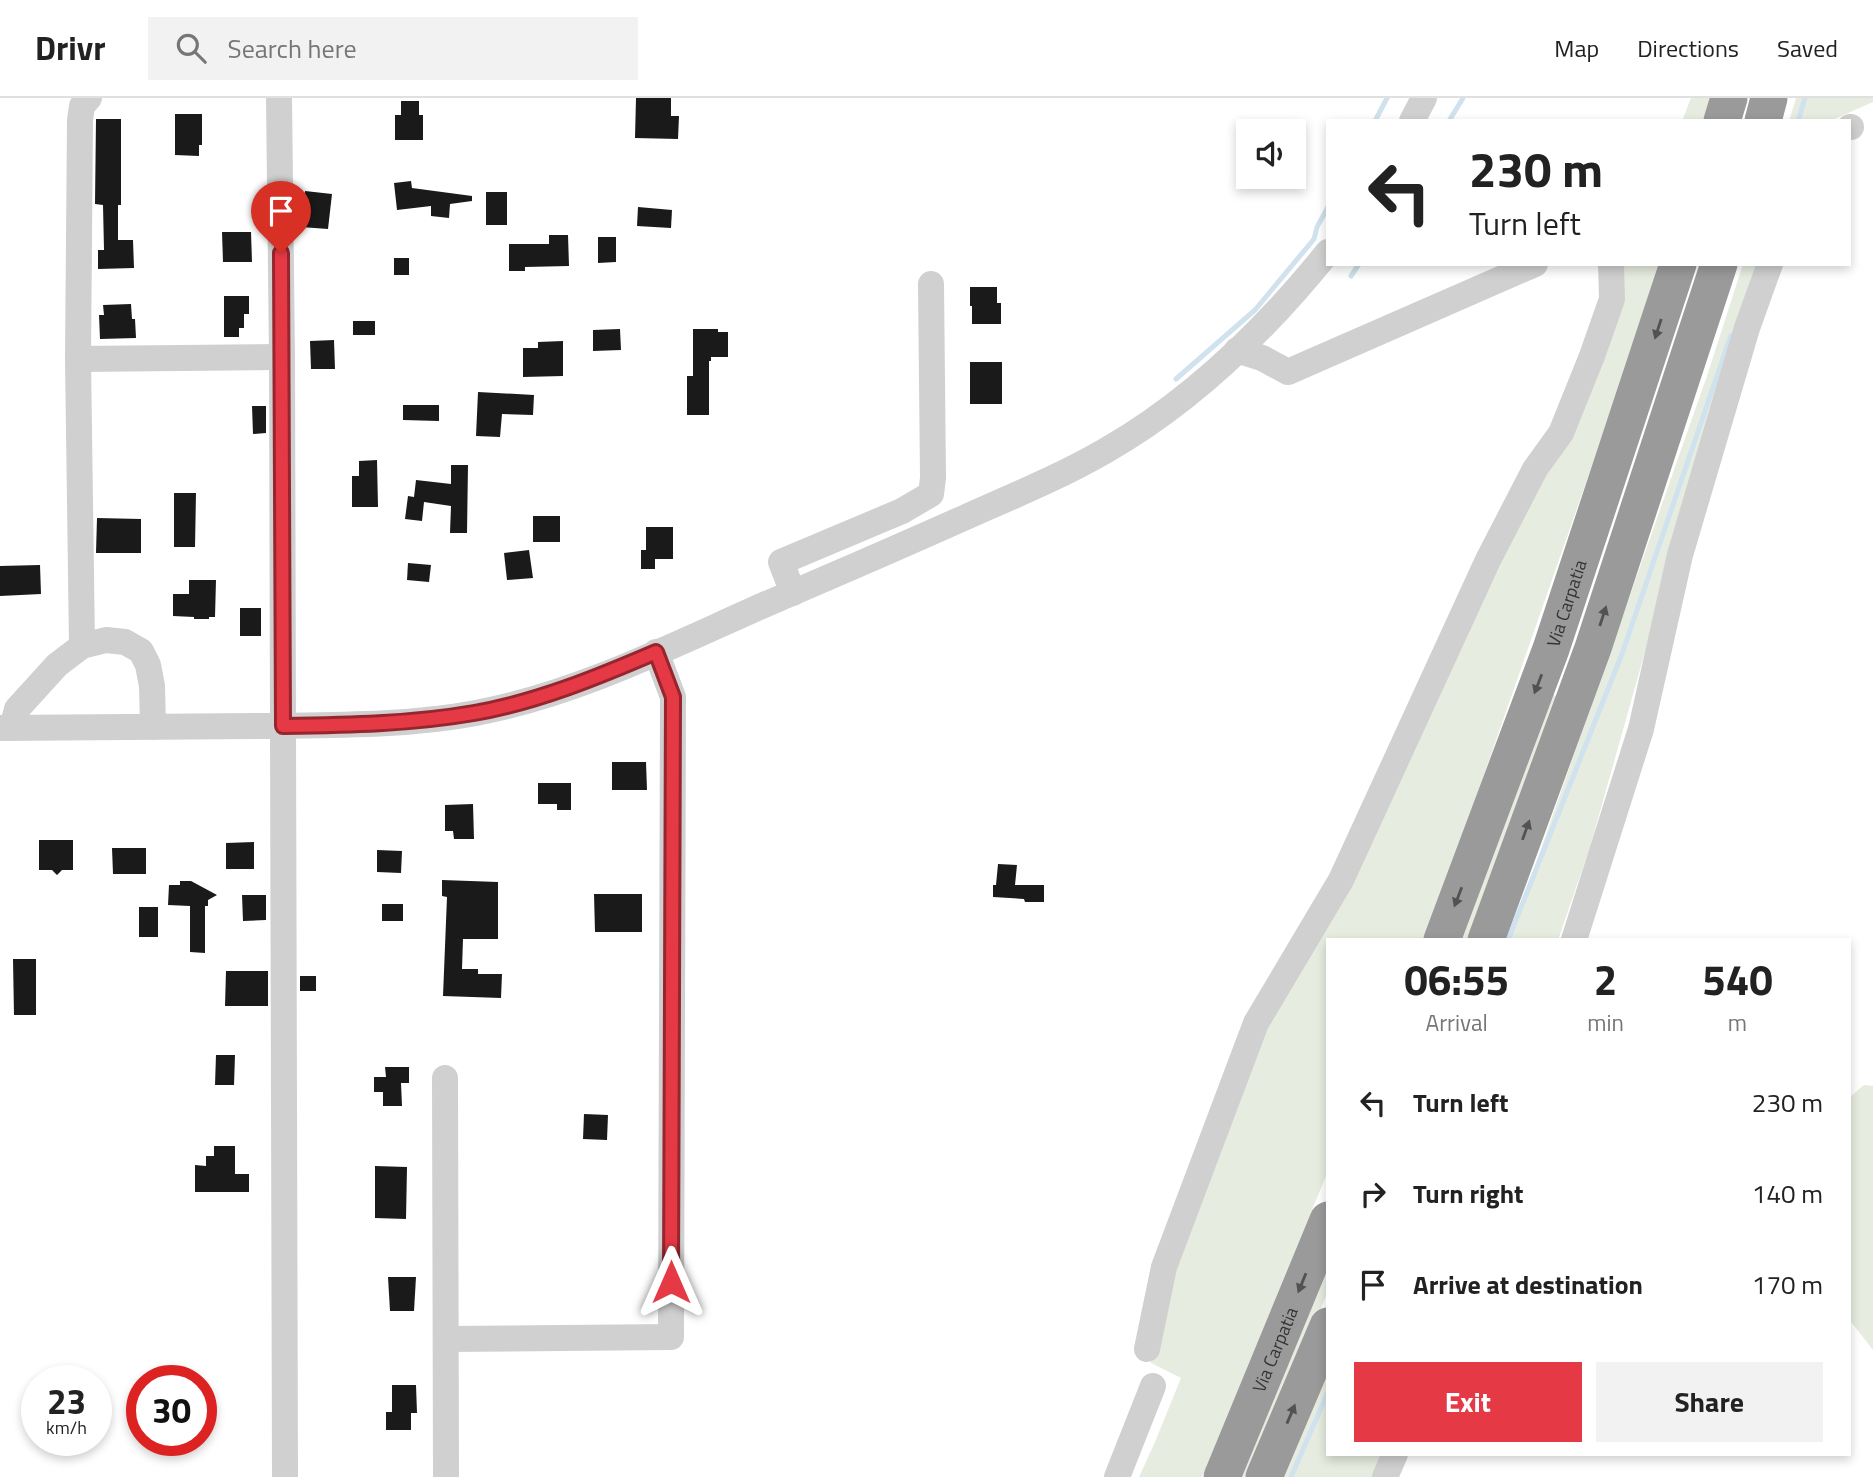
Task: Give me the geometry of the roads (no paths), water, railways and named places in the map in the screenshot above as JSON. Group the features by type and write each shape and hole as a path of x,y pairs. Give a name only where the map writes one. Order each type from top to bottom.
{"highway":[{"path":"1723,119 1729,98"},
{"path":"1764,119 1769,98"},
{"name":"Via Carpatia","path":"1443,938 1550,649 1677,266"},
{"path":"1487,938 1593,648 1718,266"},
{"name":"Via Carpatia","path":"1222,1477 1326,1225"},
{"path":"1264,1477 1326,1331"}],"street":[{"path":"82,646 78,359 80,120 82,106 89,98"},
{"path":"279,98 285,1477"},
{"path":"1413,119 1424,98"},
{"path":"6,728 283,726 418,721 476,713 532,700 596,677 793,593 1051,479 1107,450 1182,399 1237,350 1298,289 1326,254"},
{"path":"1237,350 1262,358 1288,372 1530,266"},
{"path":"1147,1349 1164,1268 1256,1023 1340,880 1488,560 1535,469 1561,433 1612,299 1611,266"},
{"path":"1575,938 1641,729 1680,555 1747,328 1769,266"},
{"path":"793,593 780,562 902,511 931,494 931,284"},
{"path":"78,359 282,356"},
{"path":"6,728 17,709 57,665 82,646 106,640 125,642 141,651 148,665 152,686 153,727"},
{"path":"446,1339 671,1337 673,697 656,652"},
{"path":"445,1078 446,1477"},
{"path":"1117,1477 1153,1386"},
{"path":"1385,1477 1394,1456"}],"waterway":[{"path":"1376,119 1387,98"},
{"path":"1450,119 1463,98"},
{"path":"1799,119 1805,98"},
{"path":"1176,379 1255,310 1314,239 1326,211"},
{"path":"1351,276 1358,266"},
{"path":"1509,938 1622,654 1731,335"},
{"path":"1291,1477 1326,1397"}]}
